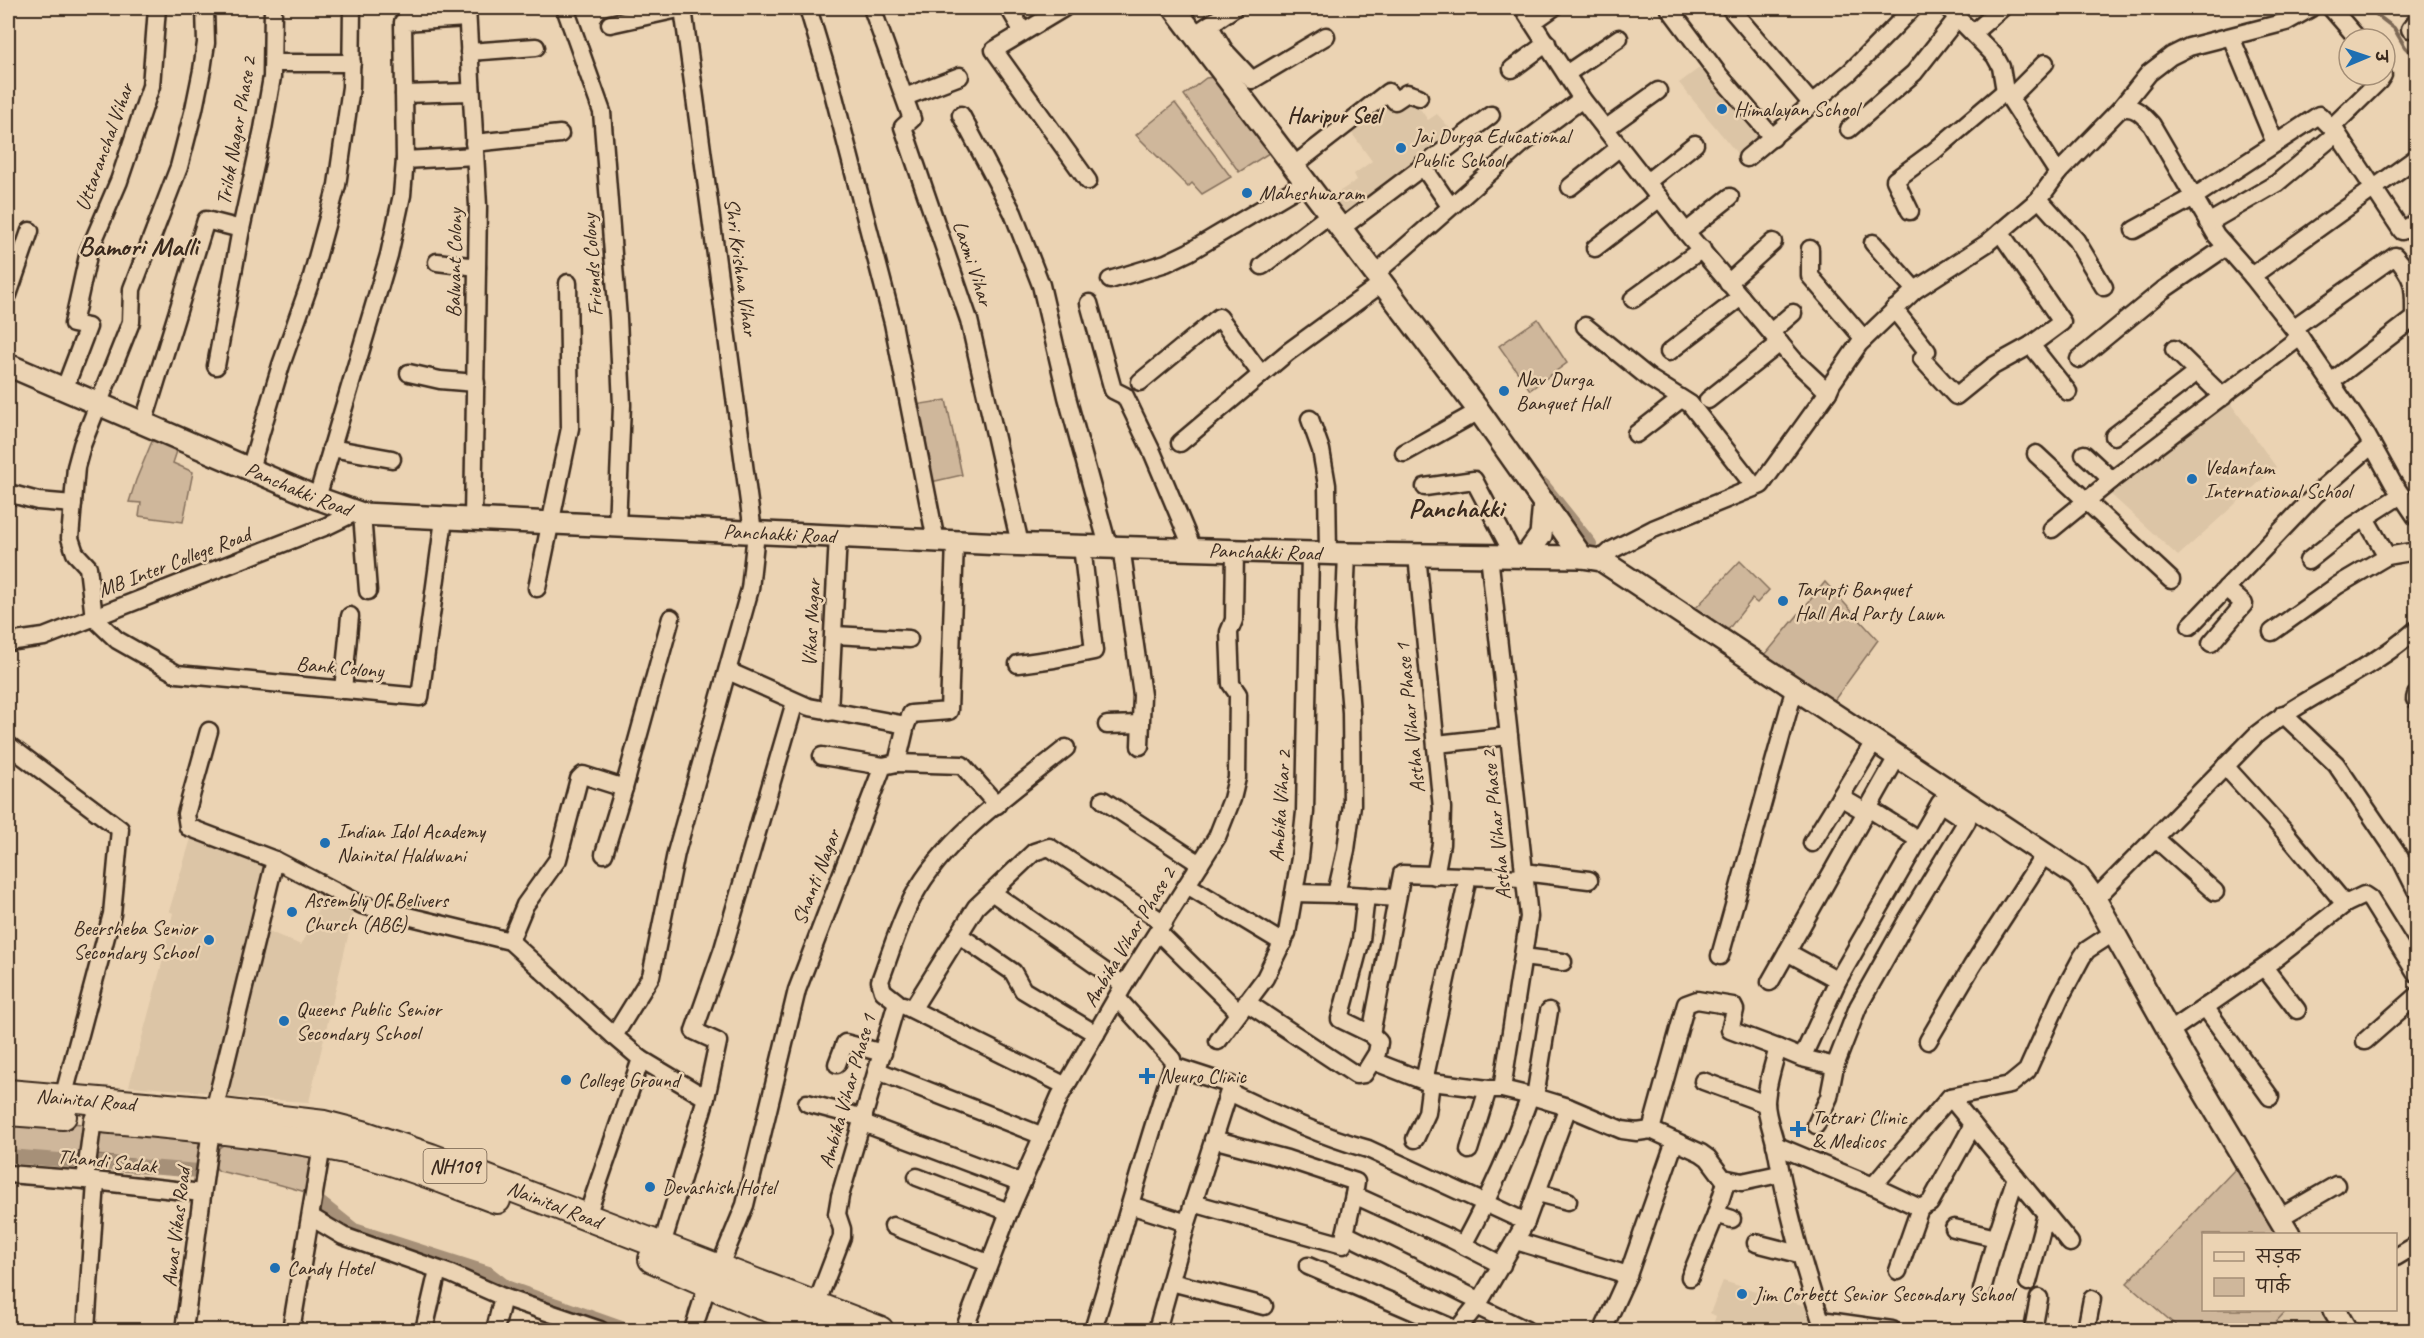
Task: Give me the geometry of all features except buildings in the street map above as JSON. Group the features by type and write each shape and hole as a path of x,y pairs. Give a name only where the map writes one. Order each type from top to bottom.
{"highway":[{"name":"Nainital Road","path":"8,1094 61,1107 93,1119 213,1120"},
{"name":"Nainital Road","path":"8,1112 61,1107 213,1120 324,1135 363,1134 431,1157 662,1245 714,1276"},
{"name":"Nainital Road","path":"324,1135 368,1155 627,1248 714,1276 817,1319 880,1330"}],"main road":[{"path":"1173,8 1202,30 1299,167 1544,502 1592,558 1795,687 1874,742 2078,876 2094,899 2169,1032 2284,1226"},
{"name":"Panchakki Road","path":"8,365 317,498 358,513 549,524 1020,544 1592,558"},
{"path":"1520,556 1536,545 1541,535 1544,502"},
{"path":"2335,1311 2346,1330"}],"street":[{"name":"Uttaranchal Vihar","path":"64,390 88,327 73,324 89,251 119,181 151,86 157,8"},
{"path":"94,618 88,567 75,553 70,538 76,467 82,446 131,322 132,289 167,201 191,121 206,43 205,8"},
{"name":"Trilok Nagar Phase 2","path":"143,424 207,220 241,229 263,129 273,63 273,8"},
{"path":"250,469 281,365 311,280 337,185 352,63 352,8"},
{"name":"Friends Colony","path":"565,8 603,112 622,405 617,526"},
{"path":"610,24 683,8"},
{"name":"Shri Krishna Vihar","path":"614,1036 651,976 676,853 750,589 755,532 683,8"},
{"path":"728,671 795,702 829,712 906,725 911,714 949,711 946,541 893,324 830,81 808,8"},
{"name":"Laxmi Vihar","path":"872,8 912,119 903,127 969,320 1020,544"},
{"path":"1009,8 1023,32"},
{"path":"1064,8 994,50 1088,181"},
{"path":"1234,8 1202,30 1251,80 1326,36"},
{"path":"1523,8 1582,99 1686,232 1775,338 1828,392"},
{"path":"1533,22 1553,8"},
{"path":"1670,8 1719,75 1773,138"},
{"path":"1730,8 1812,104"},
{"path":"1973,33 2002,8"},
{"path":"1592,558 1653,529 1761,485 1864,339 1915,290 1986,244 2039,199 2058,173 2120,109 2149,72 2170,56 2189,46 2286,22 2311,8"},
{"path":"2331,8 2348,27"},
{"path":"1747,158 1850,72 1904,11"},
{"path":"1849,129 1914,73 1953,12 1998,61 2008,94 2058,173"},
{"path":"317,498 389,255 402,195 405,160 403,22 467,13"},
{"name":"Balwant Colony","path":"467,13 478,206 473,520"},
{"path":"2231,37 2275,143"},
{"path":"1566,74 1619,38"},
{"path":"1512,69 1547,43"},
{"path":"469,52 536,47"},
{"path":"273,63 352,63"},
{"path":"1910,211 1895,180 2045,63"},
{"path":"905,98 960,76"},
{"path":"2208,223 2277,183 2334,130 2373,87"},
{"path":"1605,129 1658,91"},
{"path":"404,94 470,92"},
{"path":"1110,280 1166,263 1189,252 1299,167 1388,92 1395,101 1407,93 1419,98"},
{"path":"1180,443 1379,274 1450,206 1522,144 1582,99"},
{"path":"2120,109 2128,107 2139,111 2152,125 2208,223 2297,333 2372,445 2416,517"},
{"path":"961,115 1013,213 1041,285 1067,397 1115,546 1142,695 1140,746"},
{"path":"1262,266 1341,223 1491,115"},
{"path":"2134,230 2194,197 2319,115 2334,130 2402,231 2416,222"},
{"path":"405,160 560,134"},
{"path":"1647,182 1695,144"},
{"path":"1570,187 1620,147"},
{"path":"2252,276 2416,158"},
{"path":"1422,165 1450,206"},
{"path":"1686,232 1730,197"},
{"path":"1595,248 1660,198"},
{"path":"2039,199 2076,240 2104,287"},
{"path":"216,366 241,229"},
{"path":"8,296 30,231"},
{"path":"1894,309 1927,351 1922,359 1956,396 1993,366 2031,345 2062,322 2000,232"},
{"path":"1728,283 1773,242"},
{"path":"1873,243 1915,290"},
{"path":"2079,359 2163,290 2226,247"},
{"path":"1633,298 1702,249"},
{"path":"1810,249 1810,276 1864,339"},
{"path":"2052,529 2112,480 2223,397 2297,333 2395,256 2410,273 2414,286 2414,318 2331,382"},
{"path":"437,262 477,267"},
{"path":"537,588 570,428 568,283"},
{"path":"1670,352 1741,297"},
{"path":"1089,303 1113,390 1125,396 1153,454 1193,549"},
{"path":"1708,400 1775,338 1793,313"},
{"path":"1140,382 1219,317 1261,374"},
{"path":"1585,326 1649,378 1690,404 1755,487"},
{"path":"2031,345 2068,392"},
{"path":"2174,349 2223,397"},
{"path":"410,373 440,380 476,382"},
{"path":"2114,436 2196,373"},
{"path":"1636,434 1681,399"},
{"path":"1404,453 1479,411"},
{"path":"1310,419 1321,450 1327,485 1328,553 1344,629 1351,712 1352,805 1346,850 1336,894"},
{"path":"2190,626 2316,494 2372,445"},
{"path":"331,448 392,459"},
{"path":"2036,454 2088,500 2171,580"},
{"path":"2084,454 2112,480"},
{"path":"1425,487 1474,480 1520,556"},
{"path":"8,493 38,501 73,504"},
{"path":"2308,561 2365,518 2401,495"},
{"path":"358,513 368,591"},
{"name":"MB Inter College Road","path":"8,642 44,637 358,513"},
{"path":"2365,518 2387,556"},
{"name":"Bank Colony","path":"94,618 117,640 177,674 420,697 444,519"},
{"name":"Vikas Nagar","path":"829,712 838,536"},
{"path":"1018,664 1094,651 1082,546"},
{"name":"Ambika Vihar Phase 2","path":"964,1330 1009,1212 1066,1086 1121,991 1216,837 1237,778 1238,694 1231,684 1229,632 1234,620 1235,549"},
{"path":"2272,632 2338,585 2387,556 2416,551"},
{"name":"Ambika Vihar 2","path":"1218,1041 1265,978 1287,933 1305,812 1328,553"},
{"name":"Astha Vihar Phase 1","path":"1417,555 1422,628 1437,744 1442,808 1441,844 1435,876"},
{"name":"Astha Vihar Phase 2","path":"1469,1150 1495,1089 1523,957 1529,917 1490,555"},
{"path":"2211,643 2244,604 2226,588"},
{"path":"343,690 350,616"},
{"path":"604,854 671,618"},
{"path":"2094,899 2156,839 2257,734 2283,714 2365,665 2416,630"},
{"path":"834,635 909,639"},
{"path":"1720,956 1795,687"},
{"path":"662,1245 706,1098 718,1042 694,1032 723,949 795,702"},
{"path":"2283,714 2336,764 2400,858 2416,890"},
{"path":"1107,725 1141,724"},
{"name":"Shanti Nagar","path":"693,1330 745,1205 797,990 906,725"},
{"path":"209,731 186,814 188,827 275,860 362,905 510,941 640,1059 706,1098"},
{"path":"1437,744 1509,736"},
{"path":"1812,843 1874,742"},
{"path":"8,745 120,829 112,914 61,1107"},
{"name":"Ambika Vihar Phase 1","path":"817,1319 842,1238 842,1229 837,1214 840,1196 897,1002 883,991 880,981 908,906 949,846 1066,748"},
{"path":"822,756 890,764 962,765 997,805"},
{"path":"1770,982 1897,757"},
{"path":"2225,766 2285,832 2345,904"},
{"path":"510,941 525,905 558,859 579,779 583,776 624,788"},
{"path":"1840,797 1919,840"},
{"path":"1103,800 1200,864"},
{"path":"1802,1058 1838,980 1941,802 1967,821 1858,1007 1835,1066 1829,1097 1816,1125"},
{"path":"2156,839 2215,892"},
{"path":"913,1008 976,908 1035,852 1049,847 1161,928 1242,1007 1356,1076 1364,1074 1373,1061 1379,1042 1371,1034 1340,1018 1361,940 1366,896"},
{"path":"1928,1041 1972,966 2044,855"},
{"name":"Awas Vikas Road","path":"184,1330 213,1120 275,860"},
{"path":"1371,1034 1402,874 1468,877 1523,875 1589,880"},
{"path":"1415,1139 1427,1113 1428,1082 1468,877"},
{"path":"1187,885 1283,943"},
{"path":"993,892 1121,991 1172,1059 1173,1066 1149,1135 1131,1205 1093,1330"},
{"path":"1294,893 1397,898"},
{"path":"2169,1032 2264,967 2345,904 2364,895 2370,899 2416,973"},
{"path":"1873,1186 1950,1097 2010,1086 2019,1080 2027,1071 2060,998 2082,957 2087,950 2113,933"},
{"path":"959,935 1013,972 1023,990 1096,1034"},
{"path":"1787,952 1838,980"},
{"path":"1523,957 1563,962"},
{"path":"2264,967 2297,1010"},
{"path":"2365,1041 2386,1020 2416,996"},
{"path":"1651,1130 1686,1004 1697,1000 1733,1006 1735,1010 1730,1030 1802,1058 1835,1066"},
{"path":"897,1002 1066,1086"},
{"path":"2205,1007 2270,1097"},
{"path":"1463,1245 1486,1203 1532,1097 1549,1011"},
{"path":"837,1064 845,1043 883,1053"},
{"path":"1778,1048 1769,1079 1766,1104 1779,1174 1791,1212 1799,1254 1822,1325 1892,1330"},
{"path":"587,1216 640,1059"},
{"path":"1373,1061 1428,1082 1495,1089 1568,1107 1622,1130 1636,1132 1651,1130 1708,1158 1723,1178 1742,1182 1779,1174"},
{"path":"1157,1330 1193,1203 1231,1085 1173,1066"},
{"path":"878,1071 1042,1136"},
{"path":"1703,1081 1766,1104"},
{"path":"1229,1092 1284,1118 1345,1143 1368,1149 1526,1222"},
{"path":"1950,1097 2070,1243"},
{"path":"807,1102 863,1121 1022,1183"},
{"path":"1308,1266 1457,1330 1478,1303 1526,1222 1568,1107"},
{"path":"86,1330 89,1171 93,1119"},
{"path":"1898,1271 1920,1208 1930,1203 1973,1125"},
{"path":"291,1330 324,1135"},
{"path":"1193,1203 1343,1245 1356,1182 1287,1159 1213,1139"},
{"path":"1603,1330 1628,1275 1675,1141"},
{"path":"1775,1145 1920,1208"},
{"name":"Thandi Sadak","path":"8,1174 89,1171 202,1193"},
{"path":"917,1177 1009,1212"},
{"path":"1982,1290 2016,1177"},
{"path":"1690,1277 1716,1214 1727,1179"},
{"path":"2284,1226 2336,1185"},
{"path":"1538,1193 1568,1201"},
{"path":"1354,1195 1502,1265"},
{"path":"1131,1205 1187,1223"},
{"path":"1716,1214 1732,1219"},
{"path":"2028,1281 2046,1214"},
{"path":"311,1217 343,1236 438,1270 503,1297 551,1322 591,1329"},
{"path":"893,1226 988,1263"},
{"path":"1954,1228 1996,1238"},
{"path":"1345,1234 1526,1330"},
{"path":"1516,1241 1628,1275"},
{"path":"1756,1243 1799,1254"},
{"path":"2397,1256 2416,1245"},
{"path":"424,1330 438,1270"},
{"path":"1172,1282 1264,1306"},
{"path":"495,1330 503,1297"},
{"path":"2033,1330 2039,1298"},
{"path":"2086,1330 2092,1299"}],"shaded area":[{"name":"Himalayan School","path":"1706,63 1766,136 1740,157 1679,83"},
{"name":"Jai Durga Educational Public School","path":"1410,95 1428,120 1437,114 1456,135 1346,220 1331,197 1357,180 1354,174 1372,161 1348,128 1388,96"},
{"name":"Vedantam International School","path":"2228,400 2276,467 2178,556 2106,490"},
{"name":"Beersheba Senior Secondary School","path":"193,832 269,862 215,1084 206,1092 129,1086 161,967 173,913 169,911"},
{"name":"Queens Public Senior Secondary School","path":"325,895 354,911 309,1102 221,1097 263,929 301,945"},
{"name":"Jim Corbett Senior Secondary School","path":"1723,1281 1812,1308 1820,1330 1711,1330 1716,1316 1710,1313"},
{"path":"2286,1311 2323,1311 2335,1330 2268,1330"}],"green space":[{"path":"1215,77 1269,153 1239,172 1184,95 1206,78"},
{"path":"1175,103 1231,177 1202,194 1192,183 1188,187 1136,135"},
{"path":"1538,319 1567,363 1530,390 1499,346"},
{"path":"946,400 962,475 931,482 915,405"},
{"path":"153,439 178,448 173,463 193,472 183,522 139,516 141,503 129,502"},
{"path":"1740,561 1769,590 1757,603 1752,599 1727,631 1694,610"},
{"path":"1825,582 1878,640 1833,702 1765,655"},
{"path":"8,1119 83,1124 82,1157 8,1152"},
{"path":"99,1128 203,1136 199,1167 96,1155"},
{"path":"228,1142 312,1157 309,1193 219,1171 215,1167 219,1148"},
{"path":"2237,1167 2276,1233 2202,1233 2202,1311 2286,1311 2268,1330 2181,1330 2127,1283"}],"waterway":[{"path":"2368,8 2394,28 2405,47 2416,58"},
{"path":"1543,485 1590,544"},
{"path":"8,1156 199,1171"},
{"path":"320,1203 354,1230 488,1273 506,1287 627,1330"}],"place":[{"name":"Himalayan School","path":"1722,109"},
{"name":"Jai Durga Educational Public School","path":"1401,148"},
{"name":"Maheshwaram","path":"1247,193"},
{"name":"Nav Durga Banquet Hall","path":"1504,391"},
{"name":"Vedantam International School","path":"2192,479"},
{"name":"Tarupti Banquet Hall And Party Lawn","path":"1783,601"},
{"name":"Indian Idol Academy Nainital Haldwani","path":"325,843"},
{"name":"Assembly Of Belivers Church (ABC)","path":"292,912"},
{"name":"Beersheba Senior Secondary School","path":"209,940"},
{"name":"Queens Public Senior Secondary School","path":"284,1021"},
{"name":"Neuro Clinic","path":"1147,1076"},
{"name":"College Ground","path":"566,1080"},
{"name":"Tatrari Clinic & Medicos","path":"1798,1129"},
{"name":"Devashish Hotel","path":"650,1187"},
{"name":"Candy Hotel","path":"275,1268"},
{"name":"Jim Corbett Senior Secondary School","path":"1742,1294"}],"district":[{"name":"Haripur Seel","path":"1334,116"},
{"name":"Bamori Malli","path":"138,246"},
{"name":"Panchakki","path":"1456,508"}]}
